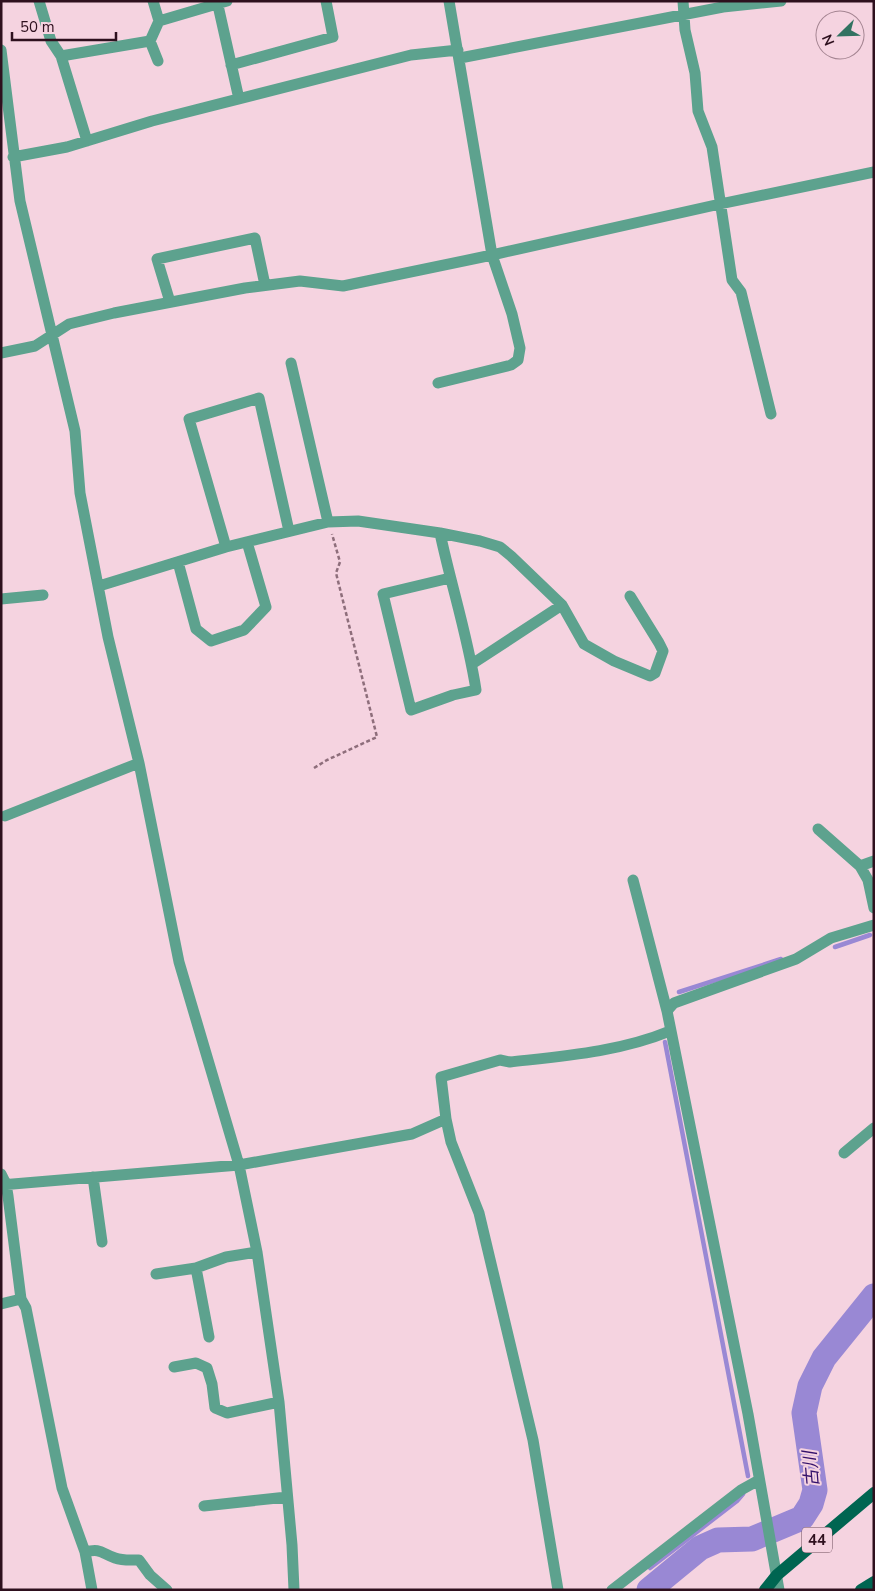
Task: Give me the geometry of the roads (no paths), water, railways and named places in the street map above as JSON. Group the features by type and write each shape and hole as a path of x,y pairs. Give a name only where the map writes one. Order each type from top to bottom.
{"main road":[{"name":"44","path":"765,1590 777,1575 874,1494"},
{"path":"861,1590 874,1582"},
{"path":"870,1590 874,1586"}],"street":[{"path":"39,1 52,41 61,56 87,141"},
{"path":"153,1 159,21 150,41 158,61"},
{"path":"232,65 333,37 326,1"},
{"path":"438,383 512,365 518,360 520,348 512,314 492,255 449,1"},
{"path":"683,1 685,30 695,73 698,111 712,147 732,280 741,292 771,414"},
{"path":"14,157 67,147 152,121 411,55 459,54 723,7 781,1"},
{"path":"159,21 220,2 239,99"},
{"path":"61,56 150,41"},
{"path":"1,50 5,109 20,201 75,431 80,494 108,637 140,763 180,962 239,1165 257,1252 279,1402 292,1546 294,1590"},
{"path":"1,353 35,346 70,324 114,313 265,285 300,281 343,286 874,172"},
{"path":"170,302 158,258 255,238 265,285"},
{"path":"290,363 328,522"},
{"path":"226,547 188,419 259,398 290,531"},
{"path":"99,586 226,547 328,522 358,520 440,533 480,540 500,547 562,605 584,644 614,661 650,676 655,673 663,651 630,596"},
{"path":"440,533 472,664 476,690 453,695 411,710 383,594 450,578"},
{"path":"178,562 196,629 211,641 244,630 266,607 247,542"},
{"path":"1,600 43,596"},
{"path":"472,664 562,605"},
{"path":"5,816 140,763"},
{"path":"818,829 860,866 868,880 874,908"},
{"path":"860,866 874,861"},
{"path":"633,880 668,1011 670,1031 748,1414 780,1590"},
{"path":"668,1011 674,1003 796,959 831,938 874,925"},
{"path":"558,1590 533,1440 480,1213 451,1142 441,1076 500,1060 510,1062 612,1048 645,1041 670,1031"},
{"path":"92,1590 85,1552 62,1488 26,1308 21,1299 3,1181 92,1177 239,1165 412,1134 446,1119"},
{"path":"844,1153 874,1128"},
{"path":"92,1177 102,1242"},
{"path":"156,1274 196,1268 226,1256 257,1252"},
{"path":"196,1268 209,1336"},
{"path":"1,1304 21,1299"},
{"path":"174,1367 196,1363 207,1368 212,1384 215,1408 227,1413 279,1402"},
{"path":"612,1590 741,1490 760,1480"},
{"path":"204,1506 287,1497"},
{"path":"85,1552 96,1549 116,1558 139,1560 150,1575 167,1590"}],"waterway":[{"path":"835,947 870,935"},
{"path":"679,992 781,959"},
{"path":"665,1042 748,1476"},
{"name":"古川","path":"649,1590 700,1548 718,1540 752,1539 802,1518 811,1504 815,1490 804,1413 810,1386 824,1358 874,1296"},
{"path":"650,1568 737,1501 743,1494"}]}
